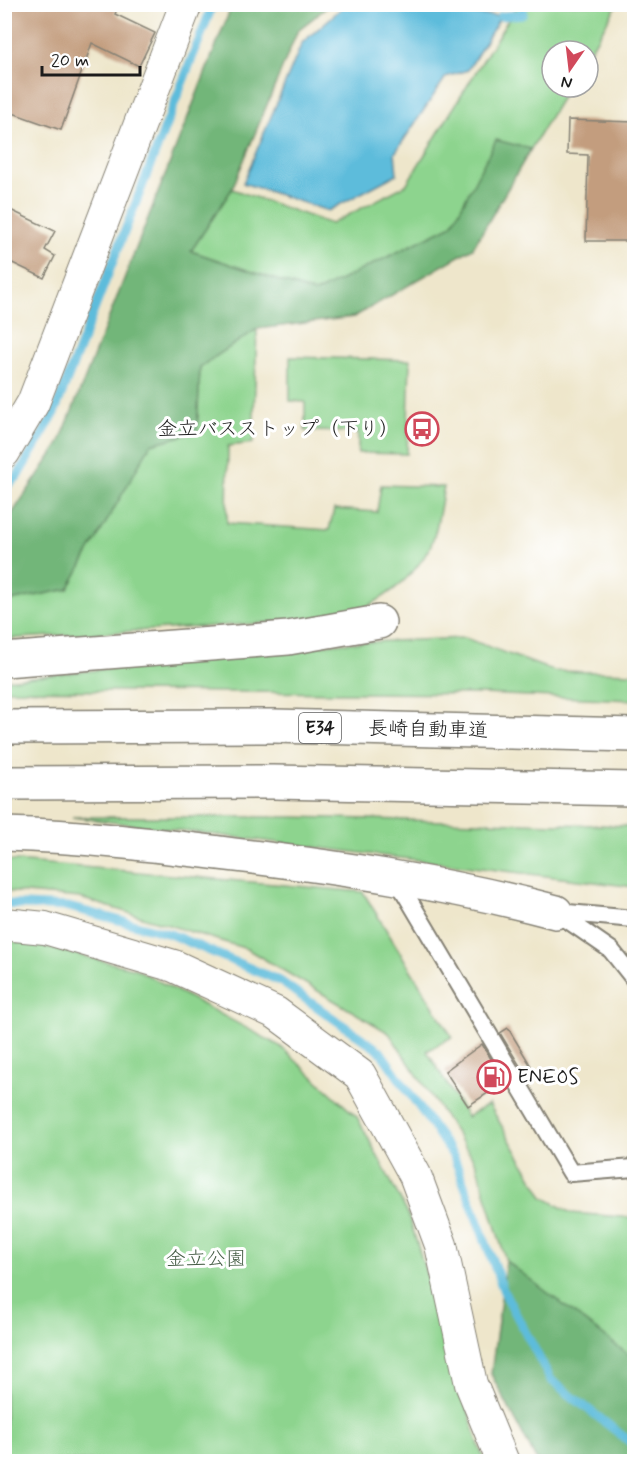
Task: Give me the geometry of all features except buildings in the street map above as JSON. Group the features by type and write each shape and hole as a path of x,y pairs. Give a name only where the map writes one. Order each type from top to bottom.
{"highway":[{"path":"4,660 288,638 379,622"},
{"name":"長崎自動車道","path":"4,727 274,726 634,735"},
{"path":"4,783 273,782 634,789"},
{"path":"4,834 77,836 395,877 556,912"}],"street":[{"path":"4,452 33,404 186,4"},
{"path":"4,924 45,928 174,966 276,1013 360,1075 415,1175 441,1245 471,1384 502,1461"}],"lane":[{"path":"395,877 571,1173 634,1168"},
{"path":"556,912 634,919"},
{"path":"556,912 611,950 634,980"}],"green space":[{"path":"529,4 617,5 597,39 540,39 540,99 561,99 531,149 496,141 452,225 315,293 191,251 232,189 331,224 406,185 516,7"},
{"path":"232,5 330,5 298,30 232,189 191,251 315,293 452,225 496,140 531,149 473,248 354,317 257,329 200,367 197,432 151,444 68,589 5,602 5,524 59,444"},
{"path":"257,329 253,443 228,446 227,523 329,530 334,509 377,512 381,485 444,487 433,541 414,571 394,590 345,618 5,639 4,602 68,589 151,443 197,432 200,367"},
{"path":"290,357 410,360 407,454 358,453 358,432 305,431 305,402 290,401"},
{"path":"465,638 554,671 634,673 634,700 481,694 5,690 5,680 343,643"},
{"path":"72,817 293,817 634,826 634,887"},
{"path":"4,860 363,892 452,1037 427,1051 467,1117 489,1104 543,1197 571,1213 634,1218 634,1359 506,1261 476,1163 389,1033 247,949 80,898 5,891"},
{"name":"金立公園","path":"4,941 29,943 136,969 280,1046 357,1117 408,1214 480,1449 486,1461 5,1461"},
{"path":"506,1261 634,1359 634,1461 537,1461 491,1374"}],"water":[{"path":"344,6 501,16 468,70 446,77 395,153 397,174 328,211 243,183 302,43"}],"waterway":[{"path":"4,488 17,477 53,416 213,4"},
{"path":"501,16 523,14 523,4"},
{"path":"4,904 69,907 170,934 280,981 380,1051 454,1157 504,1292 551,1380 634,1445"}],"place":[{"name":"金立バスストップ（下り）","path":"422,429"},
{"name":"ENEOS","path":"494,1077"}]}
